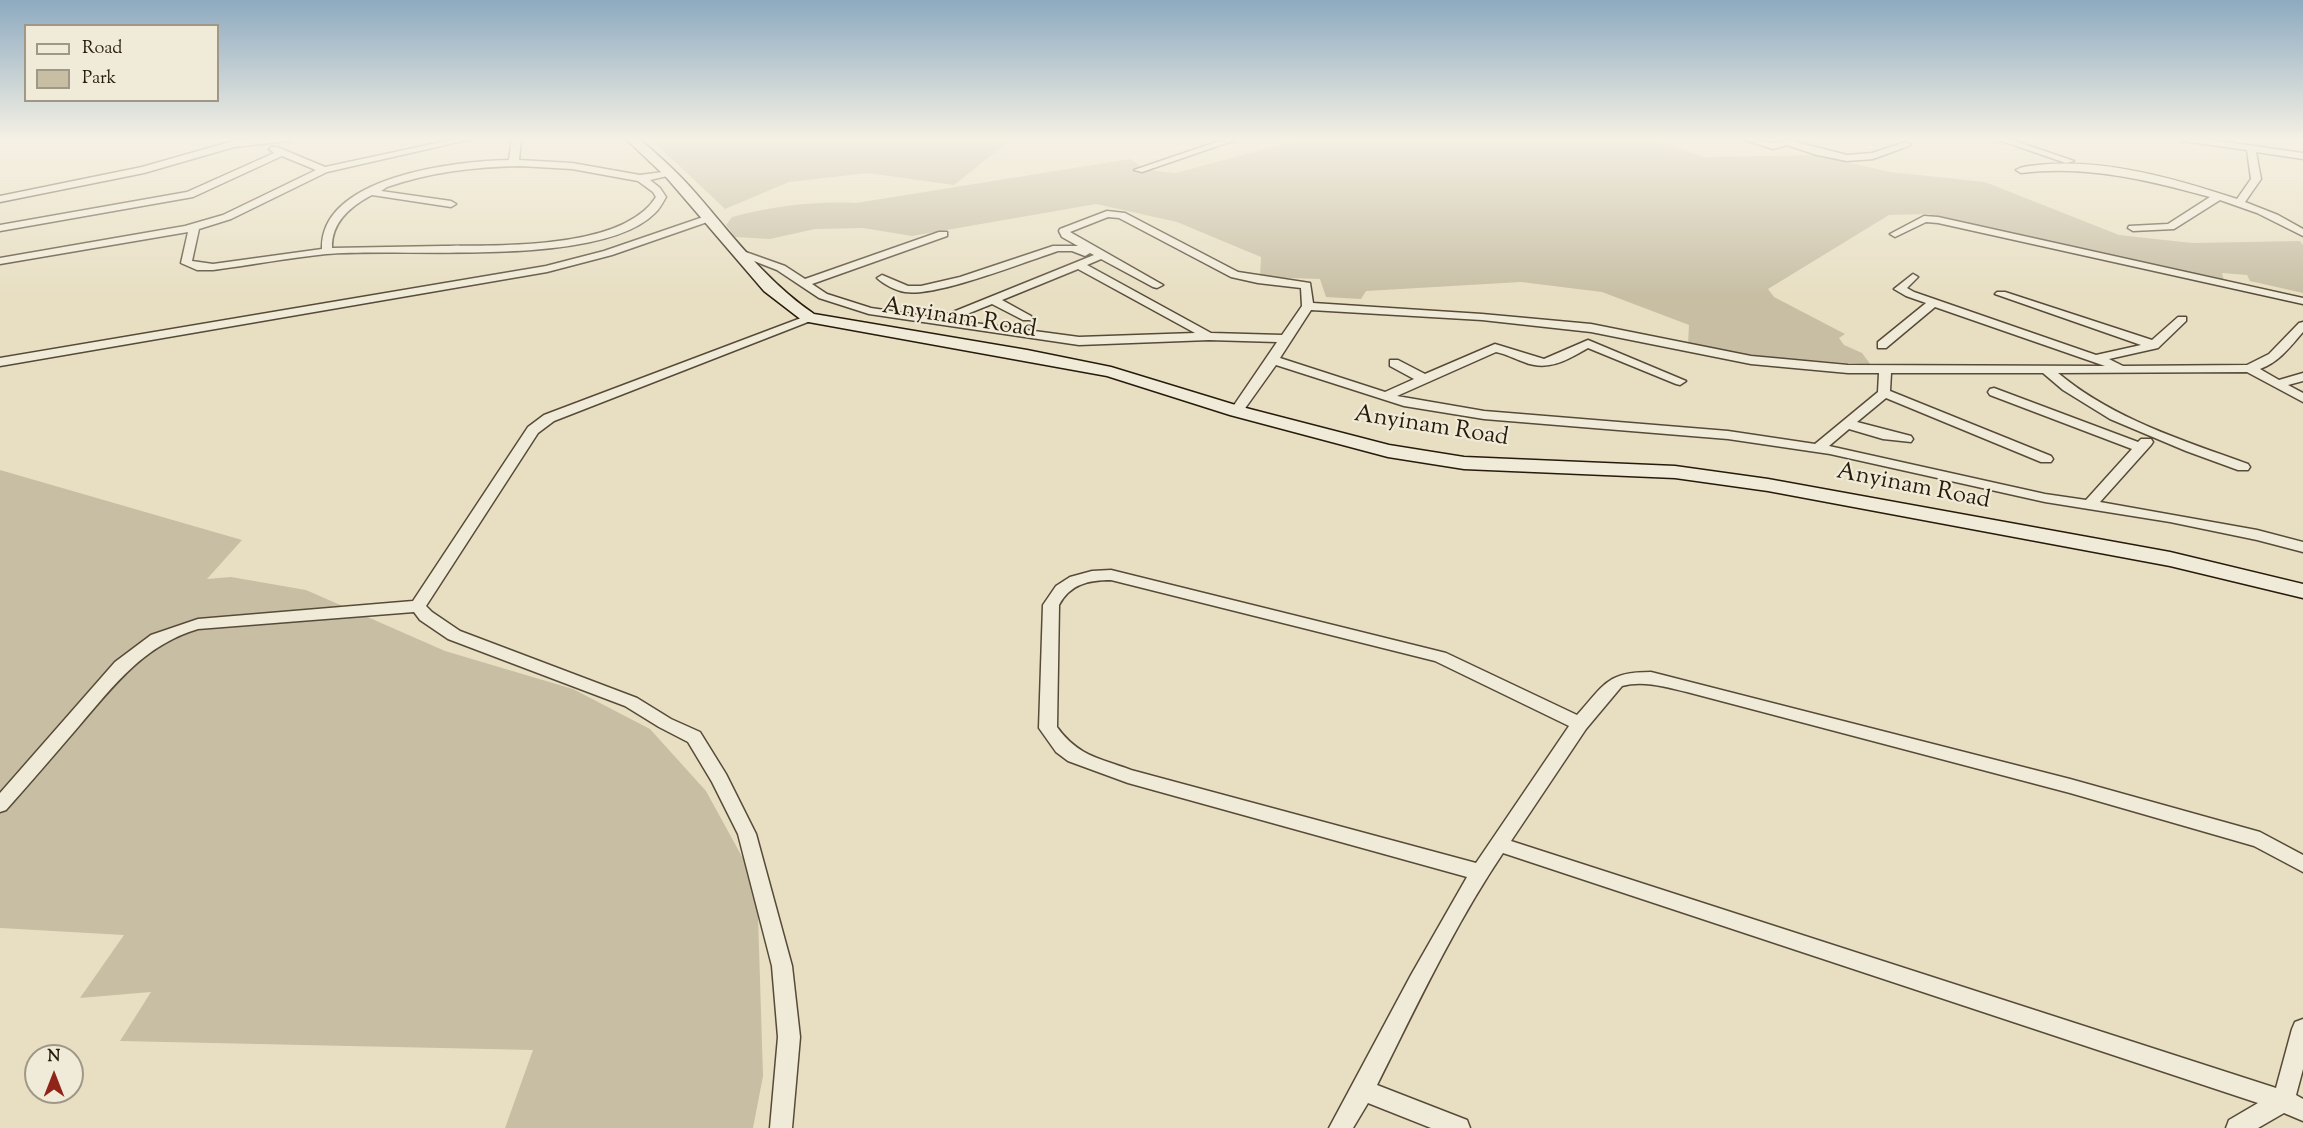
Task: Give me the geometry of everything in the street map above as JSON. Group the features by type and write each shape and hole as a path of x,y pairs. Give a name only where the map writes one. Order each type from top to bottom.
{"street":[{"path":"0,199 42,191"},
{"path":"0,228 190,195 199,191"},
{"path":"0,261 194,226 244,209 282,191"},
{"path":"327,251 328,234 338,215 374,191"},
{"path":"194,226 186,263 197,267 213,267 327,251 520,248 576,241 620,228 644,217 658,206 660,197 657,191"},
{"name":"Anyinam Road","path":"685,191 736,252 774,290 809,318 1027,355 1111,372 1236,411 1388,451 1464,463 1675,472 1768,485 2170,559 2303,591"},
{"path":"2198,191 2240,202 2289,224 2303,233"},
{"path":"2240,202 2248,191"},
{"path":"370,192 451,204"},
{"path":"2133,228 2170,227 2219,196"},
{"path":"1157,285 1099,256 1066,236 1064,231 1107,214 1118,214 1235,275 1306,285 1308,306 1236,411"},
{"path":"0,362 547,269 608,253 709,218"},
{"path":"1895,234 1924,219 1938,220 2303,301"},
{"path":"803,283 943,234"},
{"path":"882,278 913,290 963,279 1057,248 1074,248 1099,256"},
{"path":"736,252 774,265 836,302 869,311 1079,341 1209,336 1286,339"},
{"path":"942,321 1099,256"},
{"path":"1078,265 1209,336"},
{"path":"1913,277 1900,289 2130,371"},
{"path":"2001,294 2154,345"},
{"path":"992,299 1027,318"},
{"path":"1882,345 1934,303"},
{"path":"1308,306 1482,316 1591,327 1751,360 1801,367 1885,369 2252,370 2268,363 2303,325"},
{"path":"418,606 533,430 549,418 809,318"},
{"path":"2094,358 2154,345 2182,319"},
{"path":"1588,344 1591,327"},
{"path":"1386,396 1495,348 1509,350 1536,362 1545,363 1588,344 1680,381"},
{"path":"1273,360 1386,396 1484,415 1728,435 1818,448 2045,498 2257,535 2303,547"},
{"path":"1395,363 1424,379"},
{"path":"1818,448 1884,393 1885,369"},
{"path":"2047,370 2068,390 2088,404 2154,433 2242,467"},
{"path":"2252,370 2303,398"},
{"path":"2278,384 2303,377"},
{"path":"1995,392 2141,448"},
{"path":"1884,393 2046,459"},
{"path":"1848,424 1883,435 1906,439"},
{"path":"2090,505 2154,433"},
{"path":"1480,872 1128,776 1074,756 1062,747 1048,728 1051,605 1056,594 1066,584 1097,574 1111,575 1200,596 1440,657 1580,724"},
{"path":"0,805 122,666 144,646 169,632 198,624 418,606"},
{"path":"418,606 426,616 454,635 631,702 665,723 694,737 720,779 747,834 782,966 789,1036 781,1128"},
{"path":"1340,1128 1363,1090 1418,982 1480,872 1501,845 1580,724 1616,682 1629,678 1651,678 2070,786 2260,840 2303,864"},
{"path":"1501,845 2293,1105"},
{"path":"2293,1105 2303,1029"},
{"path":"1363,1090 1460,1128"},
{"path":"2237,1128 2293,1105"}],"green space":[{"path":"706,191 769,191 725,209"},
{"path":"933,191 2007,191 2119,235 2192,243 2300,241 2303,245 2303,293 2250,281 2247,275 2222,273 2224,281 2208,280 1929,214 1889,215 1768,289 1774,297 1845,334 1839,338 1844,345 1862,353 1871,365 1743,355 1688,345 1689,325 1602,292 1521,282 1366,291 1361,299 1326,297 1320,279 1260,277 1261,257 1177,222 1096,204 912,236 863,228 815,229 770,239 735,237 726,225 732,217 778,207 856,203"},
{"path":"0,470 242,540 207,579 231,577 306,590 445,651 573,689 650,729 706,791 757,884 763,1076 753,1128 505,1128 533,1050 120,1041 151,992 80,998 124,935 0,928"}]}
